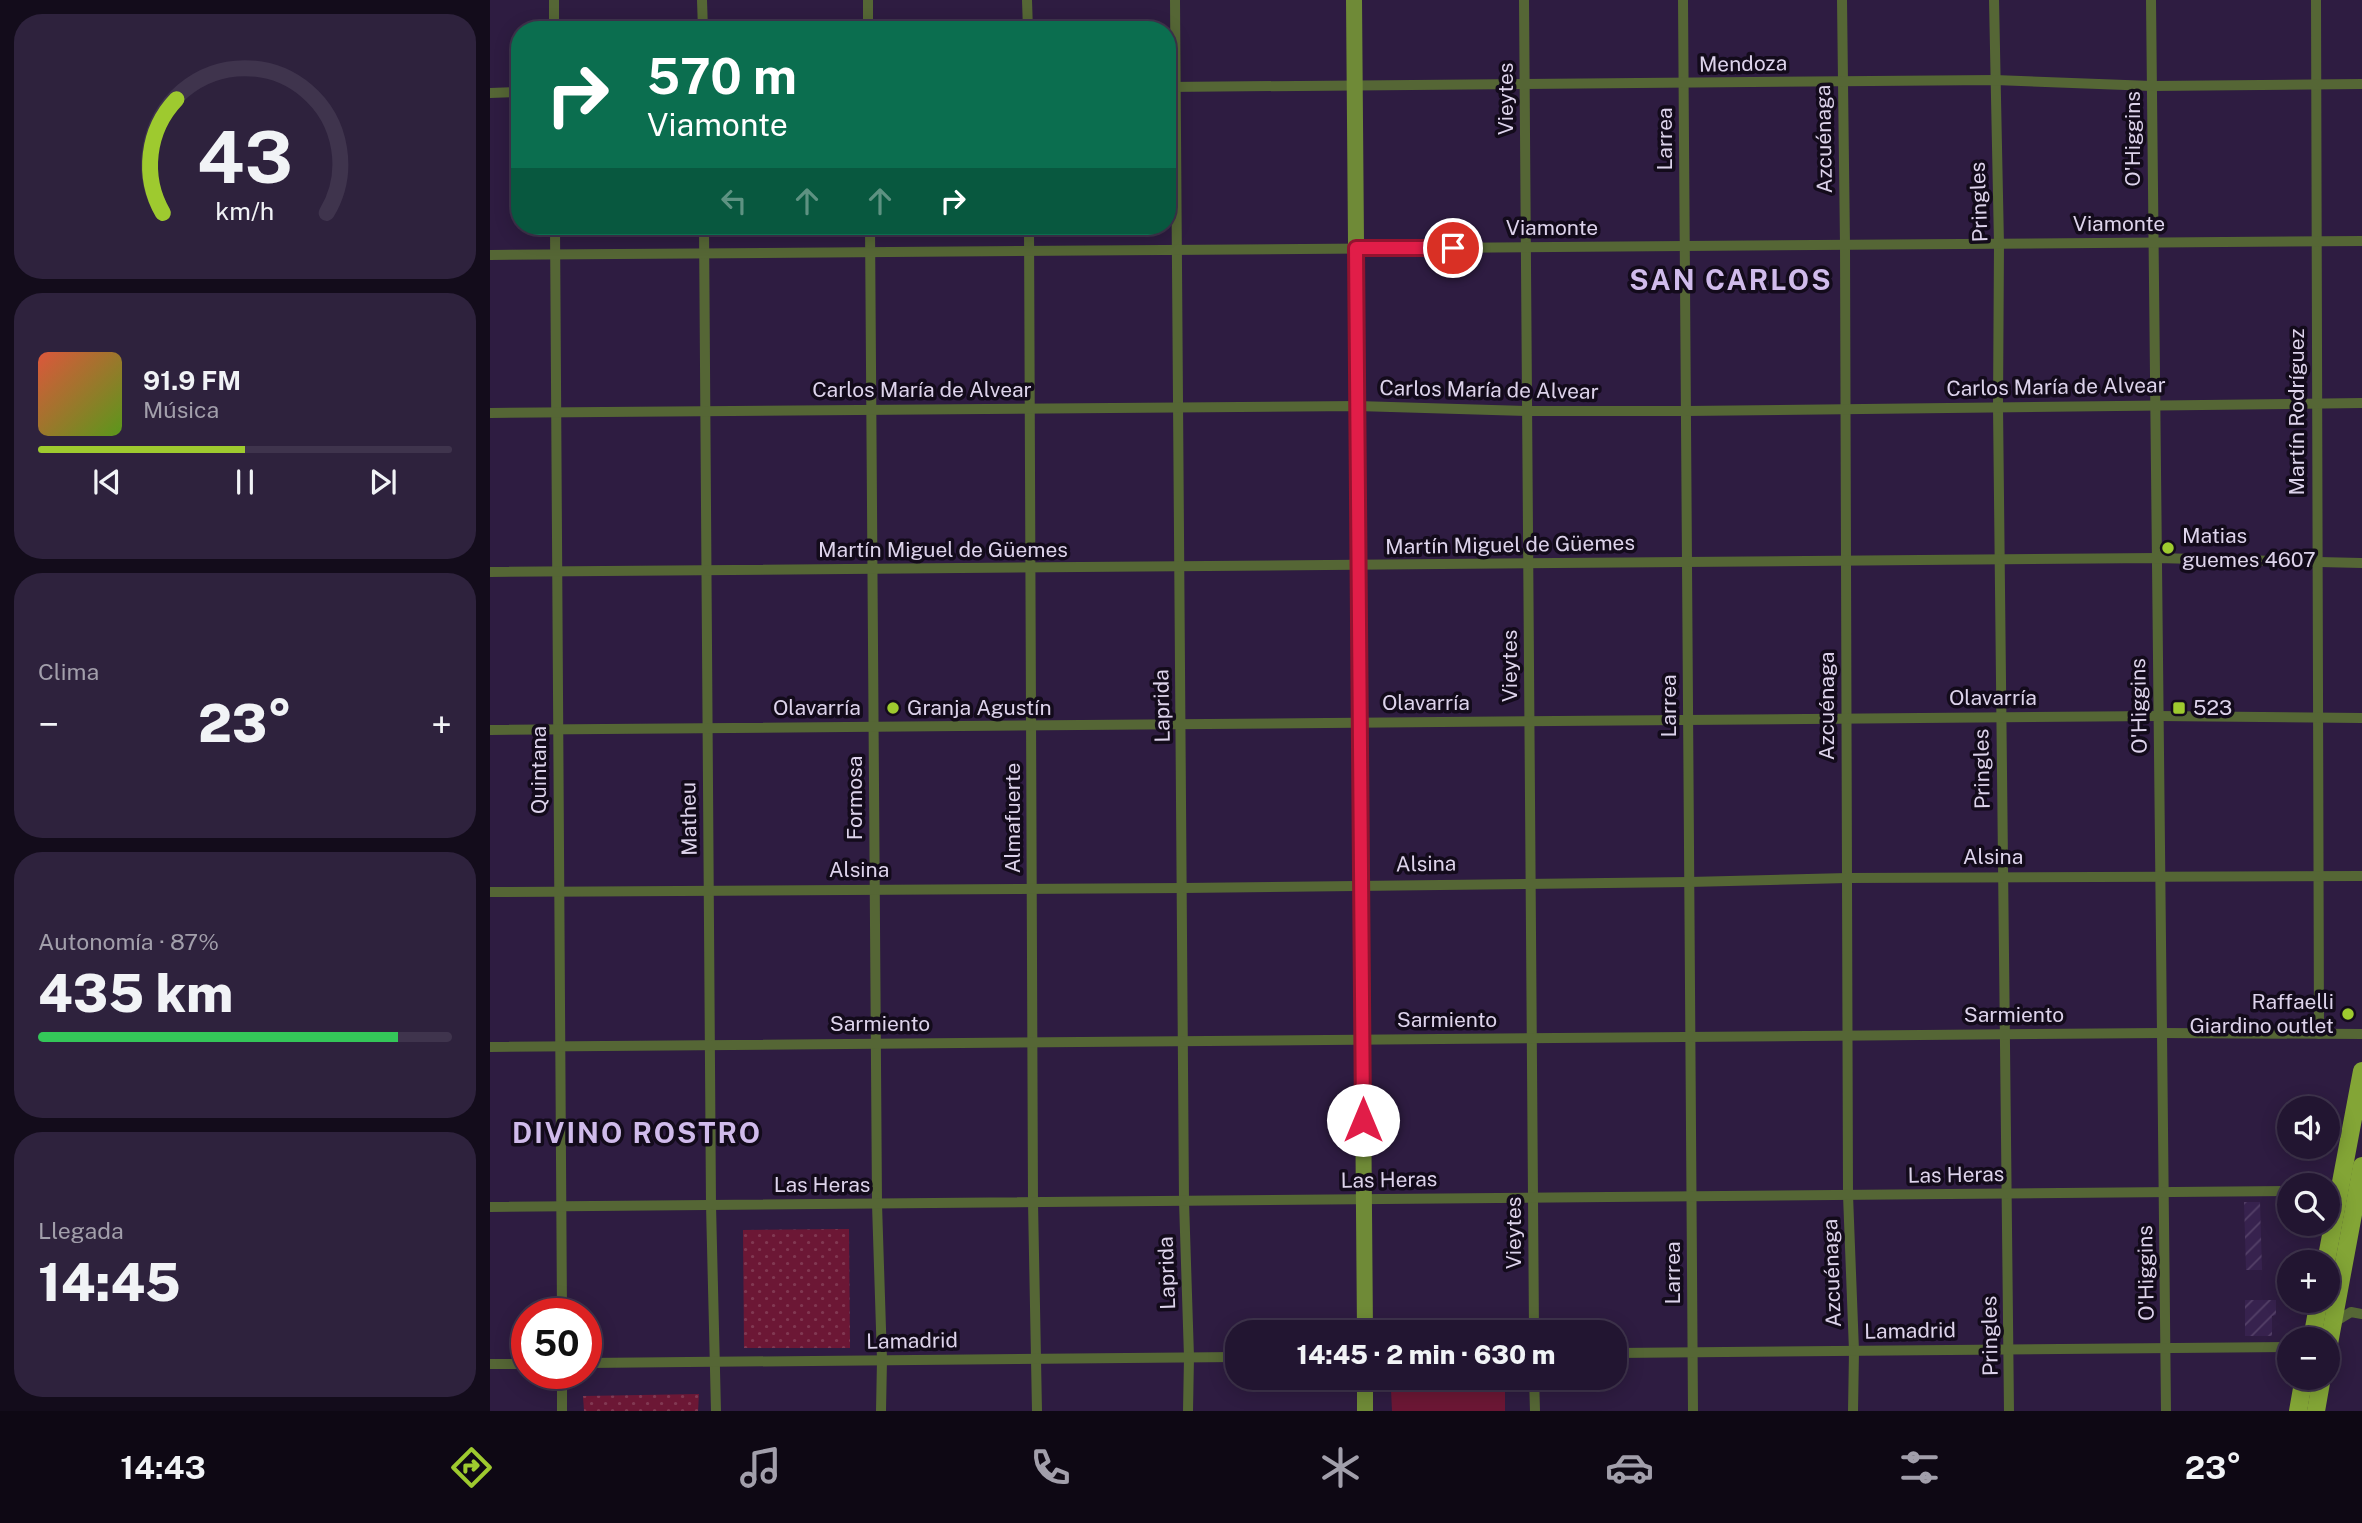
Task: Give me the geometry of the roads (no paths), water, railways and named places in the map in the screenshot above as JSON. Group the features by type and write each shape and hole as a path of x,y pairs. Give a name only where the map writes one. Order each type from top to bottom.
{"main road":[{"path":"1354,0 1365,1320"},
{"path":"2338,1173 2362,1071"},
{"path":"2332,1327 2362,1166"},
{"path":"1365,1390 1365,1411"},
{"path":"2298,1411 2302,1390"},
{"path":"2316,1411 2320,1390"}],"street":[{"path":"554,0 554,21"},
{"path":"702,0 703,21"},
{"path":"868,0 868,21"},
{"path":"1027,0 1028,21"},
{"name":"Laprida","path":"1174,21 1175,0"},
{"name":"Vieytes","path":"1524,0 1534,1320"},
{"name":"Larrea","path":"1683,0 1693,1411"},
{"name":"Azcuénaga","path":"1842,0 1848,1195 1854,1351 1853,1411"},
{"name":"Pringles","path":"1994,0 1999,244 1998,407 2009,1411"},
{"name":"O'Higgins","path":"2151,0 2166,1411"},
{"name":"Martín Rodríguez","path":"2316,0 2319,1034"},
{"name":"Mendoza","path":"1176,87 1995,80 2152,86 2362,84"},
{"path":"490,93 511,92"},
{"name":"Quintana","path":"555,235 562,1298"},
{"name":"Matheu","path":"704,235 711,1205 716,1411"},
{"name":"Formosa","path":"870,235 877,1204 881,1411"},
{"name":"Almafuerte","path":"1029,235 1033,1202 1037,1411"},
{"name":"Laprida","path":"1176,235 1188,1411"},
{"name":"Viamonte","path":"490,255 2362,241"},
{"name":"Carlos María de Alvear","path":"490,413 1357,407 1686,411 2362,403"},
{"name":"Martín Miguel de Güemes","path":"490,572 2156,558 2362,563"},
{"name":"Olavarría","path":"490,730 2158,716 2362,718"},
{"name":"Alsina","path":"490,892 1183,888 2003,876 2362,876"},
{"name":"Sarmiento","path":"490,1047 2161,1033 2362,1034"},
{"path":"2340,1184 2362,1160"},
{"name":"Las Heras","path":"490,1207 2277,1191"},
{"path":"2327,1327 2351,1312 2362,1314"},
{"name":"Lamadrid","path":"1627,1353 2277,1347"},
{"name":"Lamadrid","path":"602,1363 1225,1357"},
{"path":"490,1364 511,1364"},
{"path":"562,1389 562,1411"},
{"path":"1534,1390 1535,1411"}],"place":[{"name":"Matias guemes 4607","path":"2168,548"},
{"name":"Granja Agustín","path":"893,708"},
{"name":"523","path":"2179,708"},
{"name":"Raffaelli Giardino outlet","path":"2348,1014"}],"district":[{"name":"SAN CARLOS","path":"1731,280"},
{"name":"DIVINO ROSTRO","path":"637,1133"}]}
